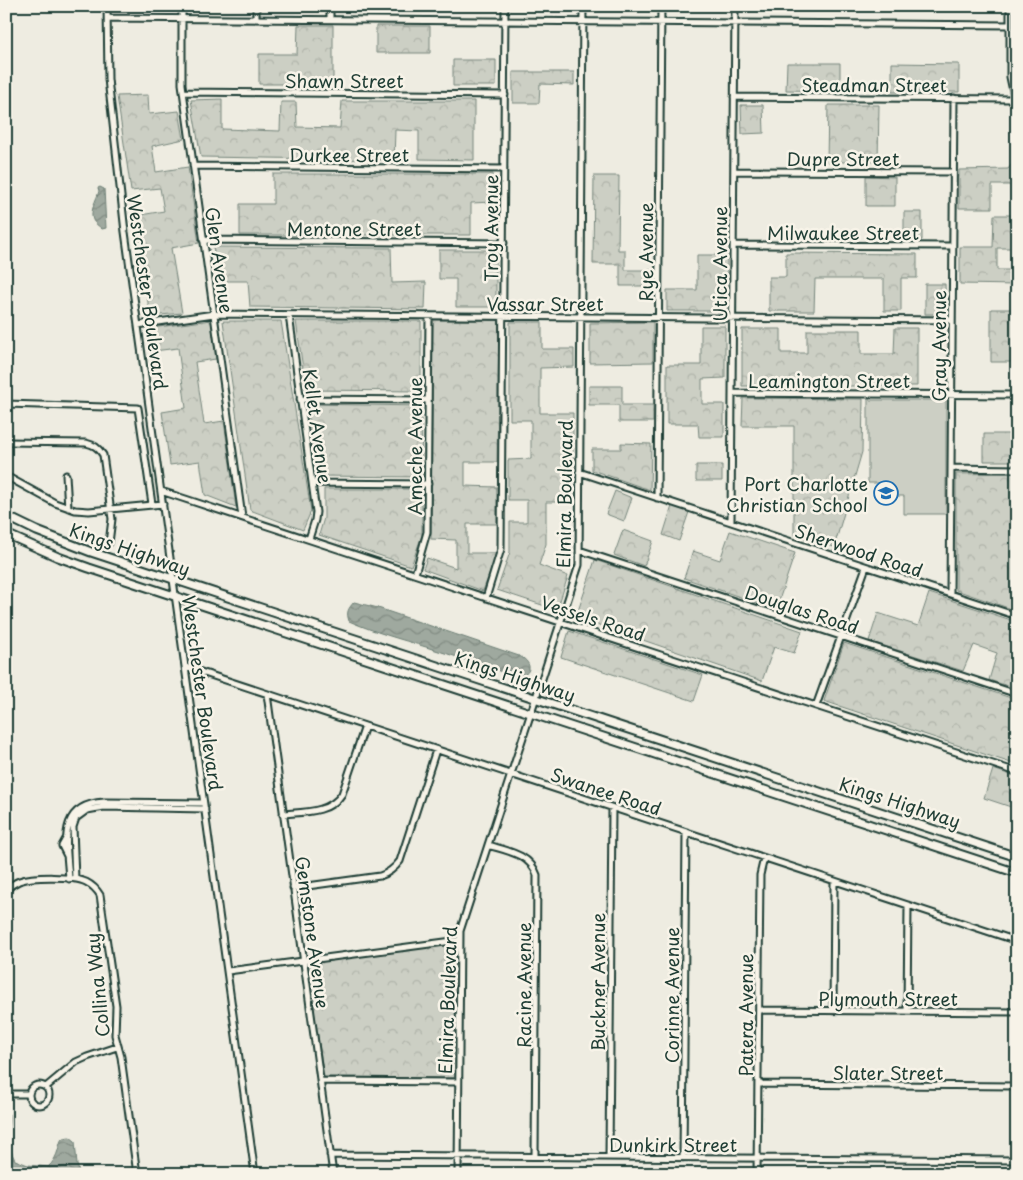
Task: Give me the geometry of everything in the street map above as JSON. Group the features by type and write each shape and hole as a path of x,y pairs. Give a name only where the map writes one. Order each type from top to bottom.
{"main road":[{"name":"Kings Highway","path":"6,516 64,542 174,579 1017,856"},
{"name":"Kings Highway","path":"6,534 58,558 1017,874"}],"street":[{"name":"Westchester Boulevard","path":"107,6 108,80 125,232 255,1174"},
{"name":"Glen Avenue","path":"182,6 183,92 242,517"},
{"path":"256,6 256,19"},
{"path":"330,6 330,19"},
{"name":"Troy Avenue","path":"486,598 501,549 506,6"},
{"name":"Elmira Boulevard","path":"458,1174 460,931 578,572 583,6"},
{"name":"Rye Avenue","path":"657,498 661,6"},
{"name":"Utica Avenue","path":"731,522 735,6"},
{"path":"1010,6 1010,76 1013,99 1017,110"},
{"path":"107,18 1010,25"},
{"name":"Shawn Street","path":"183,92 505,95"},
{"name":"Steadman Street","path":"734,97 1013,99"},
{"name":"Gray Avenue","path":"950,594 954,98"},
{"name":"Durkee Street","path":"193,166 504,169"},
{"name":"Dupre Street","path":"734,170 953,172"},
{"name":"Mentone Street","path":"204,240 504,243"},
{"name":"Milwaukee Street","path":"733,244 952,246"},
{"name":"Vassar Street","path":"138,325 214,314 952,320"},
{"name":"Kellet Avenue","path":"288,315 316,520 309,539"},
{"name":"Ameche Avenue","path":"415,574 427,532 429,316"},
{"name":"Leamington Street","path":"732,393 1017,395"},
{"path":"300,399 428,400"},
{"path":"6,404 138,408 152,504"},
{"path":"6,442 93,445 99,449 103,455 112,520 108,544"},
{"path":"951,468 1017,469"},
{"name":"Sherwood Road","path":"579,472 1017,616"},
{"path":"66,475 68,508"},
{"path":"6,476 68,508 89,511 163,504"},
{"path":"312,483 428,484"},
{"name":"Vessels Road","path":"161,490 1017,772"},
{"name":"Douglas Road","path":"579,550 1017,694"},
{"path":"816,706 866,567"},
{"name":"Swanee Road","path":"186,667 1017,941"},
{"name":"Gemstone Avenue","path":"267,694 332,1174"},
{"path":"283,814 323,809 338,801 365,726"},
{"path":"293,888 380,876 395,868 400,861 436,750"},
{"path":"70,860 62,846 67,836 69,821 78,813 102,804 205,806"},
{"name":"Buckner Avenue","path":"610,1157 612,808"},
{"path":"72,879 70,860 73,827 78,813"},
{"name":"Corinne Avenue","path":"683,1158 686,832"},
{"name":"Racine Avenue","path":"488,845 529,860 535,867 537,875 536,1156"},
{"name":"Patera Avenue","path":"757,1174 760,875 764,858"},
{"name":"Collina Way","path":"6,890 18,881 32,878 72,879 87,882 94,887 101,899 116,1006 115,1029 117,1047 121,1057 137,1174"},
{"path":"833,1011 834,881"},
{"path":"907,1012 908,905"},
{"path":"228,972 460,940"},
{"name":"Plymouth Street","path":"759,1010 1017,1012"},
{"path":"46,1087 76,1062 87,1056 117,1047"},
{"path":"320,1081 458,1082"},
{"name":"Slater Street","path":"758,1084 1017,1086"},
{"path":"40,1085 46,1087 49,1092 49,1098 41,1106 33,1104 29,1099 29,1094 34,1086 40,1085"},
{"path":"6,1094 29,1094"},
{"name":"Dunkirk Street","path":"330,1155 1017,1160"}],"green space":[{"path":"298,25 333,25 333,84 259,84 259,54 297,54"},
{"path":"376,26 430,26 430,53 376,53"},
{"path":"453,60 496,60 496,86 453,86"},
{"path":"787,63 840,63 840,91 786,90"},
{"path":"892,63 959,64 959,92 892,92"},
{"path":"513,72 574,72 574,85 540,84 539,103 513,103"},
{"path":"148,95 149,114 179,111 184,139 152,146 156,172 188,167 199,243 171,248 182,313 150,316 135,216 164,211 160,188 131,191 117,96"},
{"path":"222,99 222,129 280,131 281,102 296,102 297,127 340,128 342,101 474,101 474,160 419,159 419,131 395,130 394,160 201,157 191,100"},
{"path":"741,105 763,105 764,133 742,134"},
{"path":"828,105 879,105 878,162 827,162"},
{"path":"1017,158 1017,191 1009,185 992,185 992,208 959,208 959,170 1008,169"},
{"path":"273,174 493,174 493,202 471,203 471,235 240,235 240,204 273,204"},
{"path":"594,176 619,176 618,250 625,250 625,270 652,270 652,286 620,286 620,264 593,264"},
{"path":"866,176 895,177 895,206 866,206"},
{"path":"904,212 922,212 922,240 904,240"},
{"path":"994,215 1017,215 1017,248 997,248 997,270 1017,270 1017,285 960,284 960,247 993,247"},
{"path":"213,247 391,248 392,283 426,282 425,309 250,307 248,281 220,281"},
{"path":"439,250 496,250 496,307 456,307 456,279 439,279"},
{"path":"786,253 917,254 917,278 901,278 901,311 884,311 884,279 815,279 814,311 769,311 769,277 786,277"},
{"path":"697,255 727,255 727,311 667,311 667,290 697,290"},
{"path":"925,284 945,284 946,314 925,314"},
{"path":"991,309 1017,309 1017,362 991,362"},
{"path":"211,320 216,359 195,362 204,424 224,421 236,507 205,495 200,461 170,465 162,412 186,408 178,348 154,351 151,328"},
{"path":"433,320 499,320 497,462 465,462 465,486 497,487 497,524 467,524 467,553 497,553 483,591 423,569 427,558 456,568 456,540 431,539"},
{"path":"223,321 281,321 311,511 303,530 250,510"},
{"path":"296,321 421,321 421,391 306,390"},
{"path":"510,322 542,322 542,349 574,349 574,367 540,368 540,413 573,413 573,502 546,502 546,544 539,565 568,576 557,610 497,590 510,552 510,522 527,522 527,500 508,500 508,460 531,459 531,420 510,420"},
{"path":"653,322 653,362 590,363 590,323"},
{"path":"701,326 725,326 725,378 702,379 702,404 724,404 724,437 699,437 698,424 667,424 667,365 701,365"},
{"path":"895,328 917,328 917,386 742,386 742,329 781,329 781,353 807,353 807,330 861,330 861,354 894,354"},
{"path":"589,386 622,386 622,405 653,405 653,422 619,422 619,405 589,405"},
{"path":"743,398 863,399 862,452 834,547 794,535 794,426 742,426"},
{"path":"868,400 946,400 946,514 904,514 904,496 887,496 887,483 868,483"},
{"path":"307,404 421,406 422,477 317,476"},
{"path":"984,434 1017,434 1017,461 984,461"},
{"path":"621,443 651,444 650,490 592,470 592,449 621,449"},
{"path":"696,465 722,465 722,481 696,481"},
{"path":"1017,473 1017,611 956,590 956,474"},
{"path":"324,489 422,489 422,535 411,566 319,535 324,518"},
{"path":"615,491 632,498 624,521 606,514"},
{"path":"672,506 689,512 679,541 663,535"},
{"path":"623,530 653,541 644,566 614,555"},
{"path":"730,531 795,553 776,609 684,578 693,551 720,560"},
{"path":"595,560 802,631 794,653 774,647 762,681 576,617"},
{"path":"929,593 1017,622 1017,689 989,680 997,653 974,645 963,671 869,641 878,613 918,626"},
{"path":"569,631 703,675 694,701 561,657"},
{"path":"844,643 1017,700 1017,765 824,701"},
{"path":"993,769 1017,777 1017,809 984,798"},
{"path":"457,943 455,1078 324,1077 307,963"}],"water":[{"path":"98,188 104,189 106,228 102,229 94,222 92,216 99,191"},
{"path":"354,602 378,608 519,656 527,662 529,669 524,675 514,676 358,625 349,621 348,618 348,611"},
{"path":"6,1113 9,1114 8,1135 15,1160 28,1165 48,1167 54,1159 61,1140 70,1137 75,1141 77,1165 80,1174 10,1174 6,1172"}],"place":[{"name":"Port Charlotte Christian School","path":"886,493"}]}
